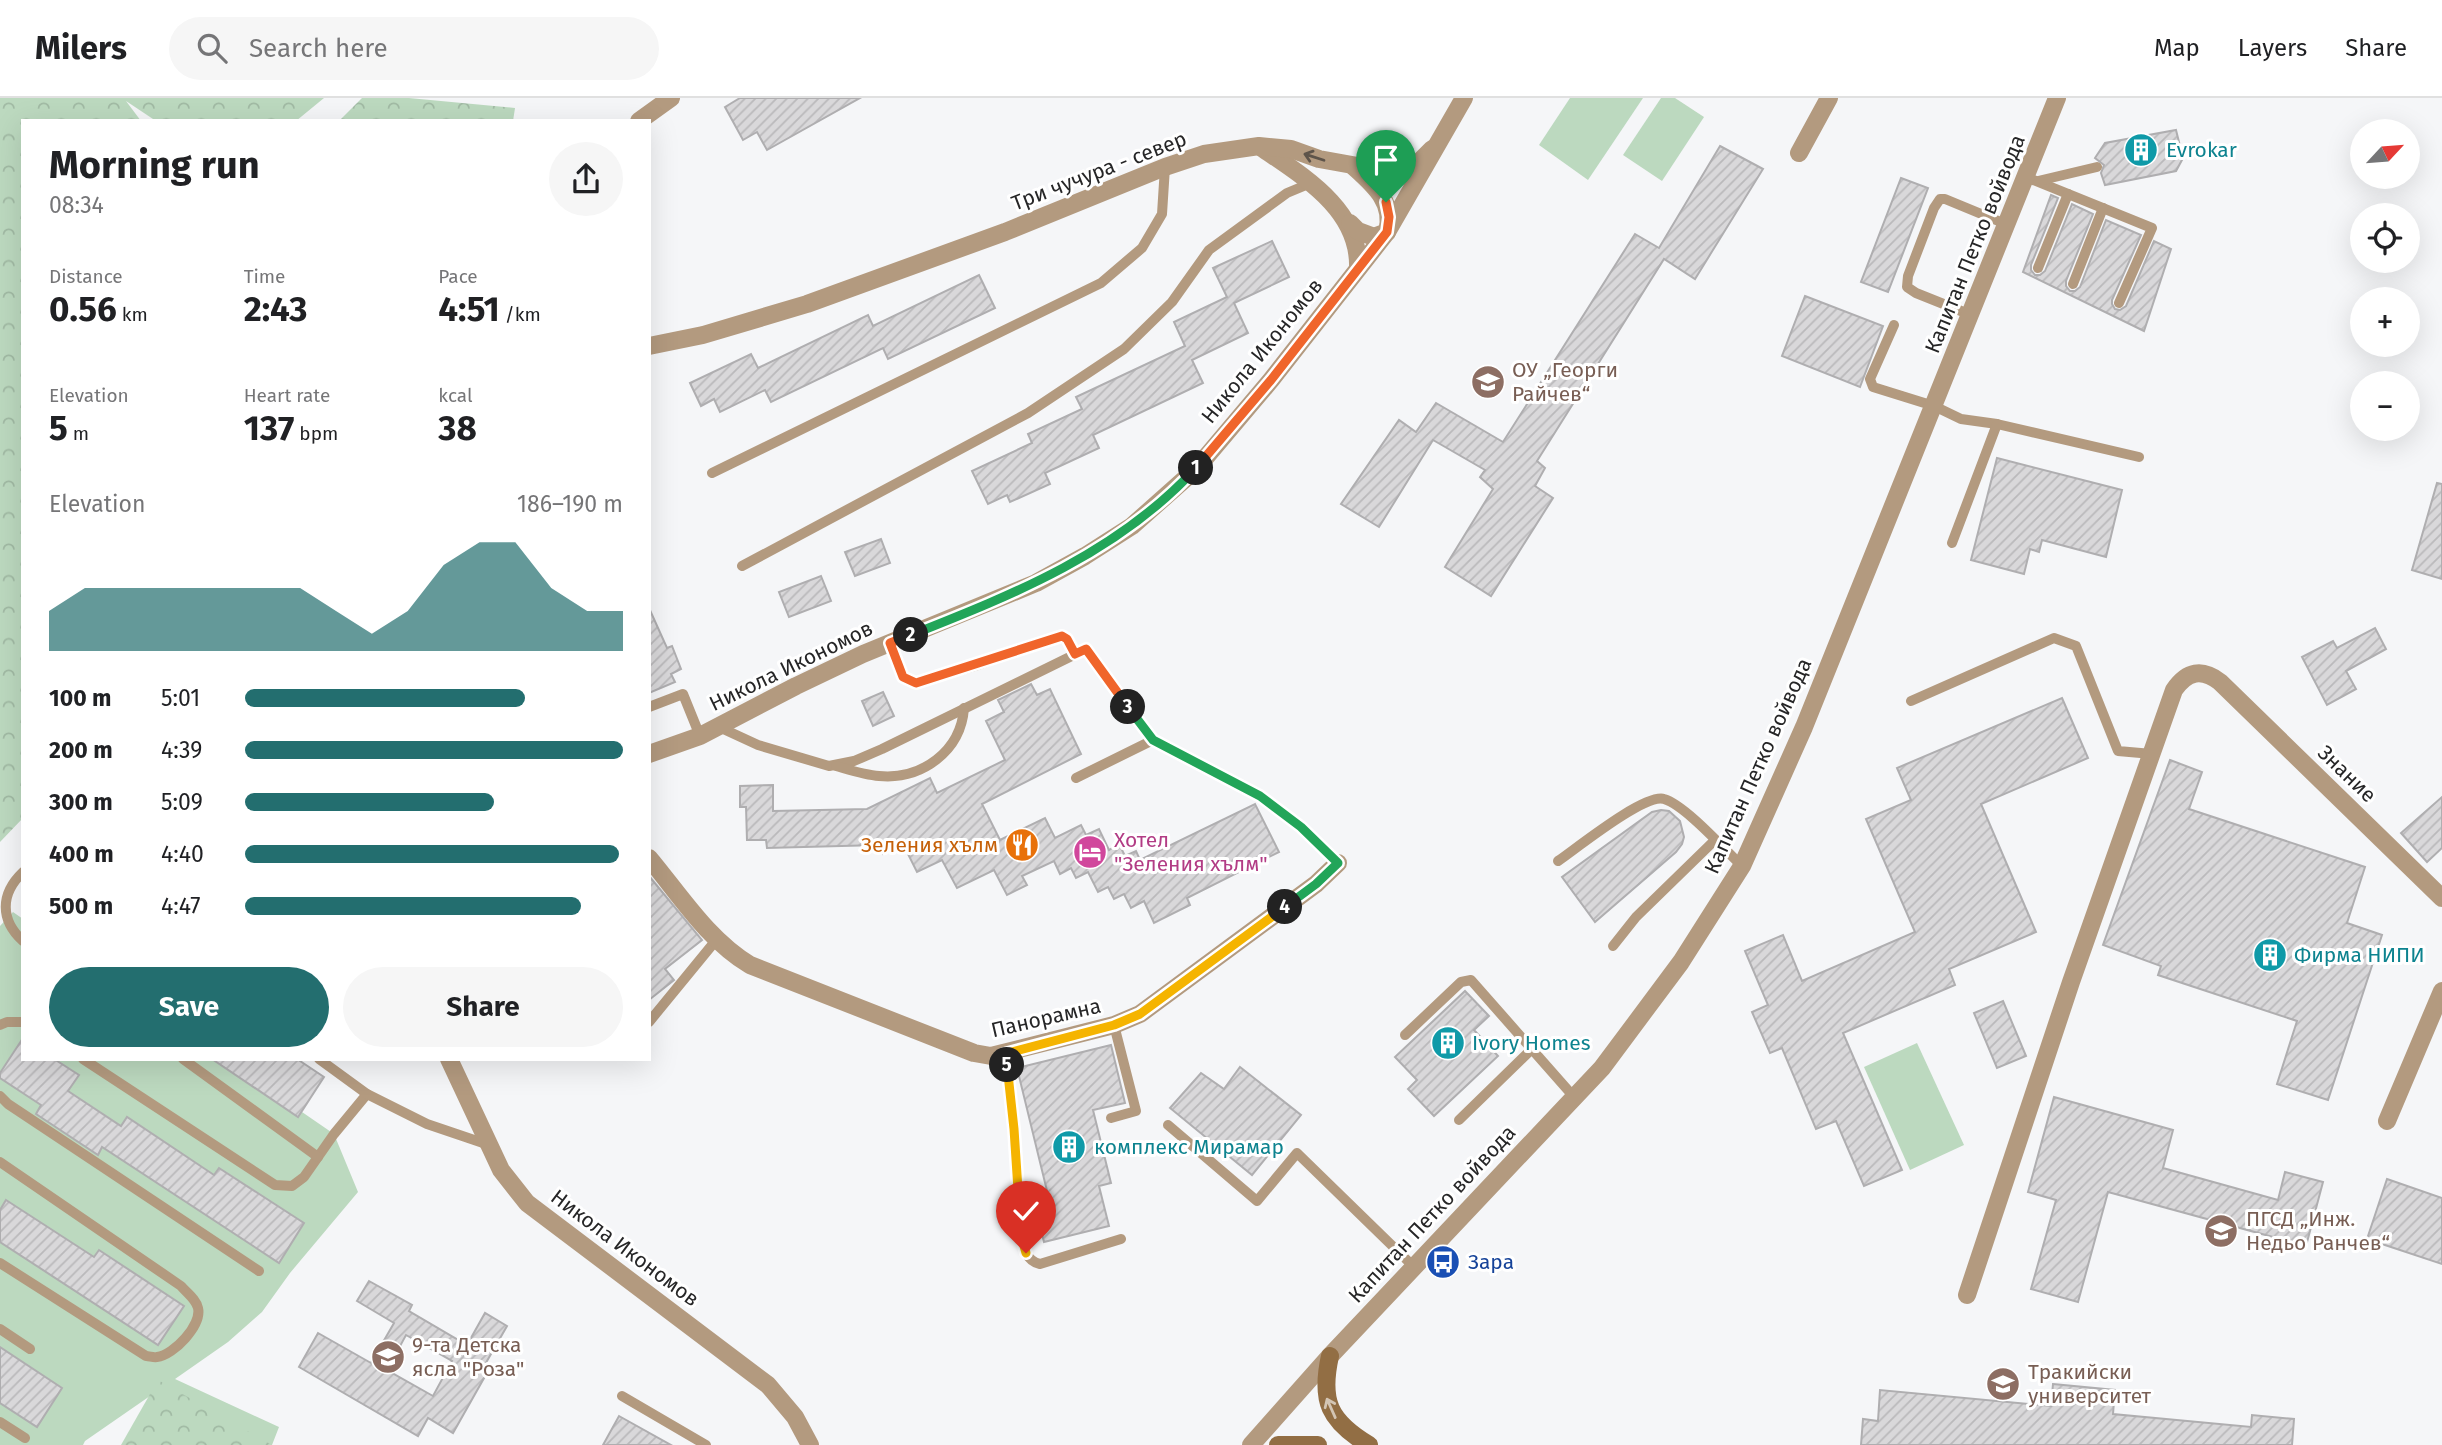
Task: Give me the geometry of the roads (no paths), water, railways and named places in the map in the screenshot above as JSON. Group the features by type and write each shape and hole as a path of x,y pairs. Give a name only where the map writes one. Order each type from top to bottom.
{"main road":[{"path":"1330,1356 1324,1384 1328,1402 1342,1425 1369,1445"},
{"path":"1278,1445 1318,1445"}],"street":[{"path":"642,119 671,98"},
{"path":"1358,268 1387,232 1464,98"},
{"path":"1799,153 1829,98"},
{"name":"Капитан Петко войвода","path":"1251,1445 1413,1266 1602,1068 1674,973 1742,866 1804,727 2008,225 2032,179 2057,98"},
{"name":"Три чучура - север","path":"651,346 703,335 807,304 1005,232 1165,167 1204,154 1259,145 1291,149 1319,159 1380,170 1418,163 1442,138"},
{"path":"1259,145 1311,183 1347,221 1366,236 1374,237 1387,232"},
{"path":"1354,166 1386,202 1389,217 1387,232"},
{"path":"1347,221 1356,241 1358,268"},
{"name":"Никола Икономов","path":"651,753 700,736 796,685 890,643 1036,583 1132,526 1195,470 1271,380 1358,268"},
{"name":"Знание","path":"2152,754 2174,690 2181,679 2194,673 2210,674 2442,898"},
{"path":"1967,1295 2071,982 2152,754"},
{"name":"Панорамна","path":"651,860 717,939 737,957 772,975 974,1053 991,1056 1114,1025 1140,1014 1316,884 1338,863"},
{"path":"2387,1121 2442,991"},
{"name":"Никола Икономов","path":"450,1061 501,1170 527,1203 768,1385 795,1417 810,1445"}],"lane":[{"path":"712,473 1101,283 1142,248 1162,214 1165,167"},
{"path":"2032,179 2097,167"},
{"path":"2032,179 2152,228 2119,303"},
{"path":"742,566 1028,413 1124,349 1172,302 1209,250 1287,193 1311,183"},
{"path":"2038,268 2068,194"},
{"path":"1971,315 1907,287 1908,276 1934,208 1940,199 1945,199 2008,225"},
{"path":"2073,284 2103,208"},
{"path":"1894,325 1872,373 1870,384 1877,388 1934,406 1961,419 1997,424 2139,457"},
{"path":"1952,543 1997,424"},
{"path":"890,643 903,677 916,683 1055,637 1062,636 1067,639 1075,654"},
{"path":"1911,701 2053,638 2076,646 2118,751 2152,754"},
{"path":"719,727 758,745 829,766 836,765 854,761 881,749 1086,649 1153,740 1260,796 1301,827 1338,863"},
{"path":"651,706 683,694 700,736"},
{"path":"836,765 856,772 887,776 905,774 921,768 939,758 953,744 963,720 964,708"},
{"path":"1076,778 1153,740"},
{"path":"1558,861 1631,810 1651,799 1662,798 1675,804 1742,866"},
{"path":"1613,946 1636,917 1715,841"},
{"path":"21,874 11,885 2,905 2,916 7,926 21,939"},
{"path":"651,1020 717,939"},
{"path":"1405,1035 1453,989 1466,979 1471,980 1574,1097"},
{"path":"0,1025 21,1022"},
{"path":"1111,1118 1136,1111 1114,1025"},
{"path":"1459,1120 1532,1049"},
{"path":"1004,1054 1012,1105 1021,1235 1030,1259 1034,1263 1045,1263 1121,1239"},
{"path":"86,1061 275,1185 292,1186 299,1182 367,1094"},
{"path":"186,1061 318,1157"},
{"path":"322,1061 367,1094 427,1124 489,1146"},
{"path":"0,1096 259,1271"},
{"path":"1168,1125 1257,1200 1297,1153 1413,1266"},
{"path":"0,1162 181,1286 199,1309 198,1321 176,1348 156,1358 146,1356 0,1263"},
{"path":"0,1329 30,1349"},
{"path":"622,1396 706,1445"},
{"path":"0,1422 25,1438"}],"place":[{"name":"Evrokar","path":"2141,150"},
{"name":"ОУ „Георги Райчев“","path":"1488,382"},
{"name":"Зеления хълм","path":"1022,845"},
{"name":"Хотел \"Зеления хълм\"","path":"1090,852"},
{"name":"Фирма НИПИ","path":"2270,955"},
{"name":"Ivory Homes","path":"1448,1043"},
{"name":"комплекс Мирамар","path":"1069,1147"},
{"name":"ПГСД „Инж. Недьо Ранчев“","path":"2221,1231"},
{"name":"Зара","path":"1443,1262"},
{"name":"9-та Детска ясла \"Роза\"","path":"388,1357"},
{"name":"Тракийски университет","path":"2003,1384"}]}
